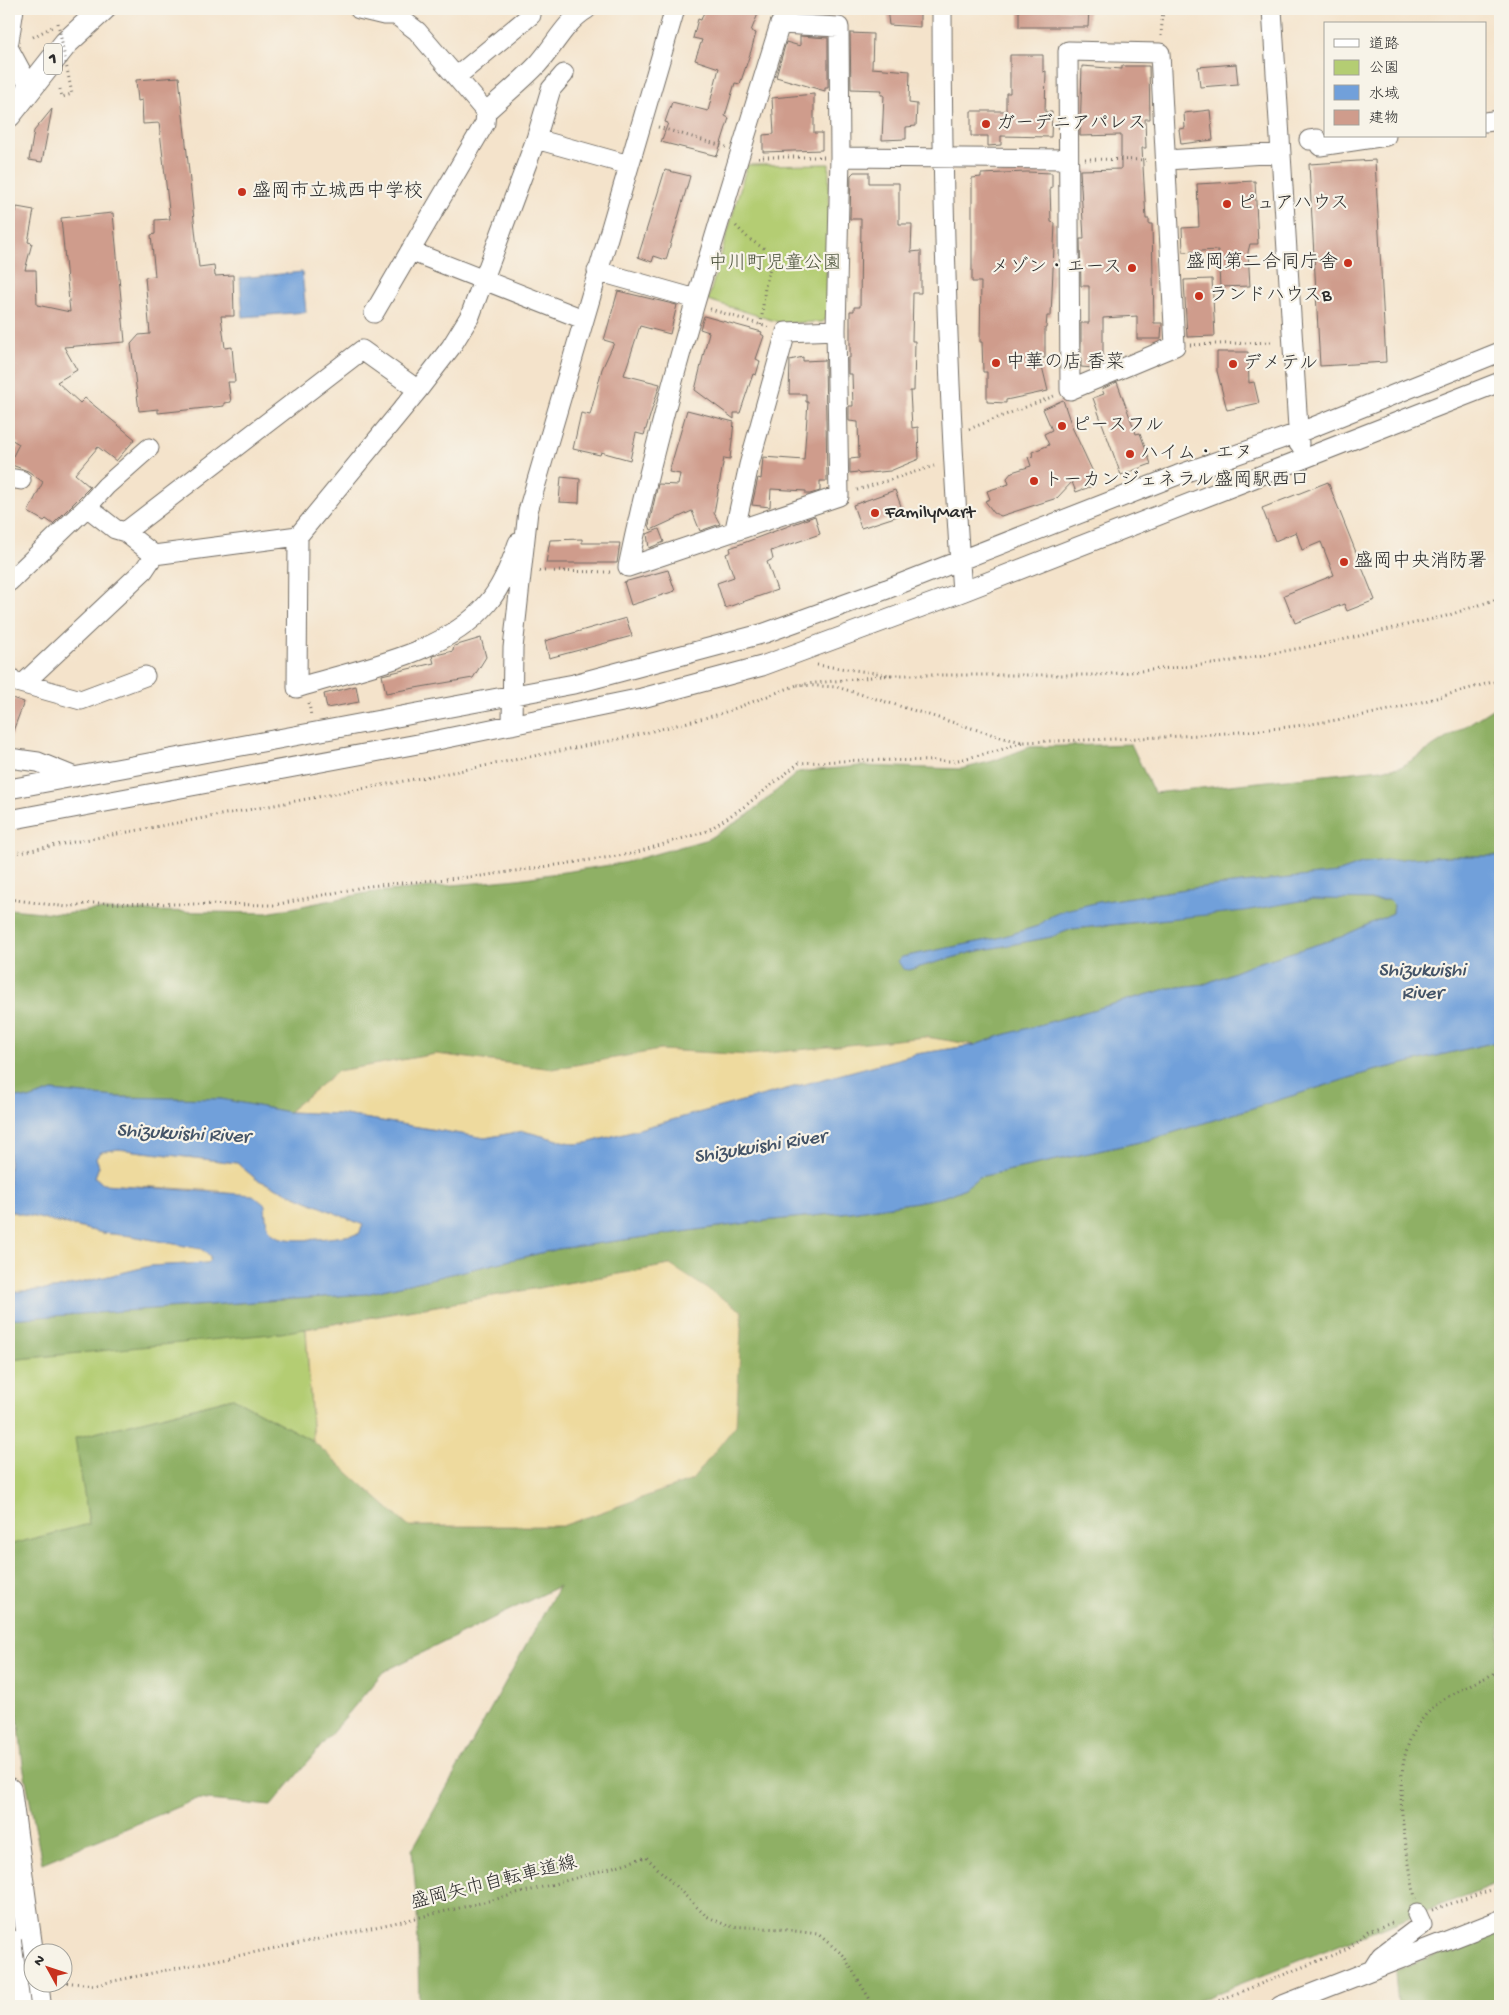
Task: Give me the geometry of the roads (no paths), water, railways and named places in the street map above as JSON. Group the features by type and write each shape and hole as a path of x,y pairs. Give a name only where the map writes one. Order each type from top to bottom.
{"main road":[{"name":"1","path":"9,115 66,43 103,9"},
{"path":"9,1790 30,1942"},
{"path":"9,1941 18,2006"},
{"path":"37,1992 39,2006"}],"street":[{"path":"9,41 14,9"},
{"path":"359,9 384,15 400,12 486,112"},
{"path":"374,314 485,123 486,112 539,62 554,41 577,15 587,9"},
{"path":"564,74 551,89 536,138 470,316 451,347 418,390 298,536 297,688 408,654 459,629 487,604 501,583 513,558 528,511 675,9"},
{"path":"942,9 942,159 952,450 962,592"},
{"path":"1272,9 1300,460"},
{"path":"456,77 531,15"},
{"path":"780,24 839,27 840,157 836,330 839,496 735,529 628,567 656,441 721,216 780,24"},
{"path":"9,49 30,88"},
{"path":"1068,51 1160,53 1175,346 1070,390 1067,159 1068,51"},
{"path":"1486,122 1500,120"},
{"path":"536,138 629,165"},
{"path":"1309,140 1317,138 1320,146 1373,138"},
{"path":"1166,160 1281,153"},
{"path":"840,157 1067,159"},
{"path":"410,251 583,319"},
{"path":"597,271 696,302"},
{"path":"735,529 749,464 786,332 836,330"},
{"path":"125,532 362,350 418,390"},
{"path":"9,789 574,684 765,633 1178,475 1298,433 1500,352"},
{"path":"9,820 512,725 642,698 762,666 962,592 1500,382"},
{"path":"9,582 106,486 149,448"},
{"path":"86,507 115,529 125,532 154,555 298,536"},
{"path":"512,725 513,648 528,511"},
{"path":"17,680 144,570 154,555"},
{"path":"17,680 81,700 145,676"},
{"path":"9,758 38,762 75,777"},
{"path":"1373,1969 1380,1956 1422,1925 1417,1914"},
{"path":"1280,2006 1500,1920"}],"water":[{"path":"302,272 306,312 243,317 240,278"},
{"name":"Shizukuishi River","path":"1500,856 1500,1041 1369,1072 1149,1140 979,1177 965,1188 943,1197 917,1202 558,1249 366,1294 9,1319 9,1292 55,1289 150,1266 207,1263 210,1260 210,1256 201,1249 132,1236 103,1233 9,1211 9,1095 29,1099 52,1091 116,1097 221,1099 288,1112 339,1114 485,1138 523,1131 574,1144 587,1143 916,1054 975,1045 1000,1036 1170,988 1205,984 1254,964 1341,937 1393,913 1394,905 1389,900 1312,899 1244,911 1072,929 1051,937 973,952 909,970 903,969 898,961 902,957 998,938 1038,926 1051,916 1065,910 1099,902 1186,889 1337,873 1362,864 1411,858","holes":["118,1149 237,1163 256,1179 363,1225 359,1234 302,1240 280,1238 270,1231 266,1221 265,1205 253,1195 103,1184 95,1177 99,1166 96,1158 101,1152"]}],"place":[{"name":"ガーデニアパレス","path":"986,124"},
{"name":"盛岡市立城西中学校","path":"242,192"},
{"name":"ピュアハウス","path":"1227,204"},
{"name":"盛岡第二合同庁舎","path":"1348,263"},
{"name":"メゾン・エース","path":"1132,268"},
{"name":"ランドハウスB","path":"1199,296"},
{"name":"中華の店 香菜","path":"996,363"},
{"name":"デメテル","path":"1233,364"},
{"name":"ピースフル","path":"1062,426"},
{"name":"ハイム・エヌ","path":"1130,454"},
{"name":"トーカンジェネラル盛岡駅西口","path":"1034,481"},
{"name":"FamilyMart","path":"875,513"},
{"name":"盛岡中央消防署","path":"1344,562"}],"park label":[{"name":"中川町児童公園","path":"775,264"}]}
